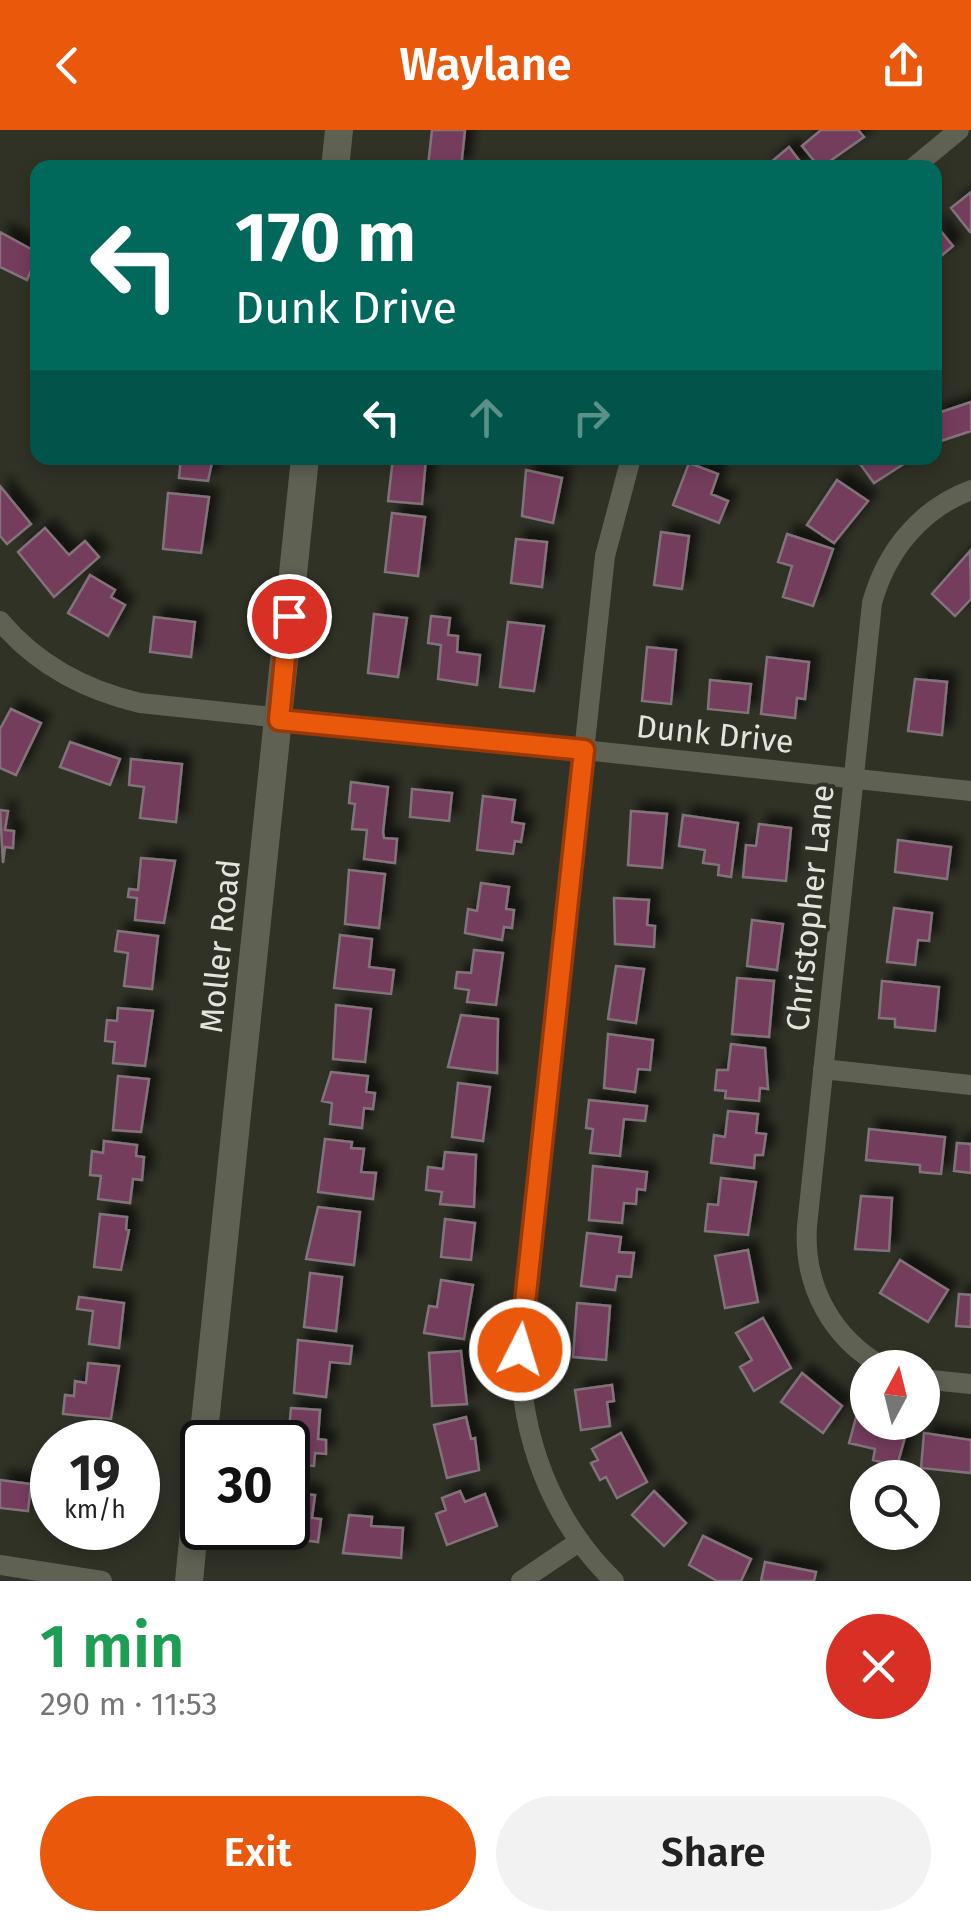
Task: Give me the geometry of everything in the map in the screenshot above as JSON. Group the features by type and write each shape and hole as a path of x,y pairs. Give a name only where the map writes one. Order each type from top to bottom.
{"main road":[{"path":"336,160 339,130"},
{"name":"Moller Road","path":"206,1420 305,465"},
{"name":"Moller Road","path":"188,1581 191,1550"}],"street":[{"path":"923,160 959,130"},
{"path":"614,1581 580,1541 550,1492 534,1450 522,1395 520,1350 607,544 629,465"},
{"name":"Christopher Lane","path":"859,1350 826,1312 812,1282 806,1249 869,622 882,574 917,524 934,509 971,490"},
{"name":"Dunk Drive","path":"4,634 64,675 114,697 279,720 971,790"},
{"path":"823,1070 971,1086"},
{"path":"940,1381 971,1384"},
{"path":"521,1581 580,1541"},
{"path":"0,1565 102,1581"}],"building":[{"path":"432,130 465,130 462,160 429,160"},
{"path":"821,130 858,130 864,137 831,160 813,160 802,146"},
{"path":"789,147 799,160 774,160"},
{"path":"971,192 971,232 970,232 951,208"},
{"path":"0,232 30,249 27,280 0,267"},
{"path":"942,233 953,246 942,255"},
{"path":"971,402 971,431 942,441 942,412"},
{"path":"180,465 211,465 208,481 179,478"},
{"path":"392,465 425,465 422,504 388,501"},
{"path":"688,465 718,474 711,494 728,501 719,523 673,505"},
{"path":"861,465 902,465 874,483"},
{"path":"526,470 562,478 553,523 522,516"},
{"path":"837,480 868,501 834,543 807,525"},
{"path":"0,486 31,524 7,544 0,536"},
{"path":"168,493 209,497 201,553 163,549"},
{"path":"392,513 425,517 418,576 385,572"},
{"path":"45,528 69,555 85,541 99,557 54,597 18,552"},
{"path":"661,532 689,536 682,589 654,585"},
{"path":"787,534 833,549 813,606 783,597 792,566 778,562"},
{"path":"516,539 547,542 542,587 511,583"},
{"path":"970,551 971,599 955,616 932,594"},
{"path":"90,575 115,590 111,597 125,605 108,636 68,613"},
{"path":"374,614 407,618 398,677 368,673"},
{"path":"431,616 450,618 448,635 458,636 457,652 480,655 477,685 438,679 441,645 428,643"},
{"path":"154,617 195,622 191,657 150,652"},
{"path":"508,622 544,626 534,691 500,687"},
{"path":"647,647 676,650 671,704 642,701"},
{"path":"767,657 809,662 805,699 797,698 795,718 761,714"},
{"path":"915,679 947,682 942,735 908,731"},
{"path":"710,680 751,684 748,713 708,709"},
{"path":"11,709 41,723 16,775 0,768 0,729"},
{"path":"70,742 120,759 110,785 60,767"},
{"path":"131,759 182,764 176,822 140,818 144,787 129,785"},
{"path":"351,782 388,787 383,832 384,838 397,839 395,863 364,859 367,830 352,829 355,804 349,803"},
{"path":"412,789 452,793 449,821 410,817"},
{"path":"483,796 515,800 512,822 524,824 521,842 515,841 513,854 477,850"},
{"path":"0,810 8,811 5,830 14,831 13,848 5,847 3,863"},
{"path":"631,811 667,814 662,868 628,865"},
{"path":"683,815 738,823 731,877 718,875 719,865 703,863 705,850 679,846"},
{"path":"759,824 791,828 786,881 743,877 746,845 756,846"},
{"path":"898,840 951,847 947,879 895,872"},
{"path":"141,858 175,861 164,923 135,920 137,898 128,897 129,889 138,890"},
{"path":"349,870 385,874 379,928 345,924"},
{"path":"481,883 509,887 506,909 514,910 512,928 504,927 502,940 465,933 468,909 477,911"},
{"path":"614,898 649,900 647,925 655,926 654,947 615,944"},
{"path":"894,908 932,913 929,941 918,940 915,965 887,962"},
{"path":"752,920 783,924 777,970 747,966"},
{"path":"118,931 158,936 152,989 124,986 128,953 115,951"},
{"path":"340,935 372,939 369,967 394,970 391,994 334,988"},
{"path":"474,950 503,953 496,1005 467,1002 469,990 455,988 457,972 471,973"},
{"path":"616,966 644,969 636,1023 608,1019"},
{"path":"737,978 774,981 769,1037 732,1034"},
{"path":"882,981 939,987 935,1031 895,1027 895,1019 879,1018"},
{"path":"336,1005 371,1009 365,1062 333,1059"},
{"path":"118,1008 153,1011 145,1066 113,1063 115,1042 105,1041 107,1020 117,1021"},
{"path":"461,1015 498,1019 497,1073 448,1067"},
{"path":"608,1034 653,1040 650,1070 638,1069 635,1092 604,1088"},
{"path":"731,1044 765,1048 768,1089 760,1088 759,1101 725,1098 726,1091 715,1090 717,1070 728,1070"},
{"path":"331,1072 368,1076 366,1092 375,1093 373,1109 364,1108 362,1128 330,1124 332,1103 322,1101"},
{"path":"118,1076 149,1079 141,1132 113,1130"},
{"path":"458,1083 490,1087 483,1141 452,1137"},
{"path":"589,1100 647,1106 645,1121 624,1119 620,1156 590,1153 593,1129 586,1128"},
{"path":"728,1111 758,1114 756,1133 766,1134 763,1155 755,1155 754,1168 711,1163 714,1135 725,1137"},
{"path":"869,1129 945,1137 941,1174 920,1172 920,1165 866,1160"},
{"path":"325,1139 352,1142 351,1148 364,1149 361,1172 376,1173 373,1199 318,1192"},
{"path":"104,1141 137,1145 136,1156 144,1157 142,1180 133,1179 130,1203 98,1199 101,1176 90,1175 92,1151 103,1153"},
{"path":"957,1143 971,1144 971,1173 954,1171"},
{"path":"445,1152 476,1155 474,1207 440,1204 442,1192 426,1190 428,1167 443,1169"},
{"path":"593,1166 647,1172 645,1190 637,1189 636,1204 624,1203 622,1223 589,1220"},
{"path":"721,1178 756,1182 748,1235 705,1231 708,1204 718,1205"},
{"path":"861,1196 892,1198 889,1251 855,1249"},
{"path":"318,1207 360,1212 354,1265 306,1259"},
{"path":"100,1214 127,1217 129,1230 121,1270 94,1267"},
{"path":"445,1219 475,1223 471,1260 441,1257"},
{"path":"587,1233 621,1237 619,1252 634,1253 631,1277 617,1276 615,1290 581,1286"},
{"path":"748,1250 758,1302 725,1308 715,1256"},
{"path":"900,1260 948,1290 928,1322 880,1293"},
{"path":"310,1273 342,1277 336,1331 304,1327"},
{"path":"441,1280 473,1285 464,1339 424,1333 429,1306 437,1307"},
{"path":"959,1294 971,1295 971,1327 956,1326"},
{"path":"79,1297 124,1303 119,1348 89,1344 93,1311 77,1309"},
{"path":"577,1303 610,1306 606,1360 573,1357"},
{"path":"763,1318 791,1368 754,1391 740,1367 752,1360 736,1333"},
{"path":"298,1340 352,1346 350,1364 330,1362 326,1397 294,1393"},
{"path":"461,1351 467,1404 432,1406 429,1353"},
{"path":"88,1363 119,1366 111,1419 63,1414 65,1395 74,1396 75,1381 86,1383"},
{"path":"802,1373 842,1406 823,1433 781,1402"},
{"path":"612,1385 614,1401 607,1402 610,1426 581,1430 575,1390"},
{"path":"291,1408 320,1410 318,1439 326,1440 326,1454 315,1453 314,1466 310,1466 310,1420 290,1420"},
{"path":"466,1417 471,1439 475,1438 479,1470 447,1478 434,1425"},
{"path":"621,1433 647,1482 617,1498 606,1477 600,1480 591,1463 598,1460 592,1449"},
{"path":"940,1435 971,1440 971,1473 940,1470 940,1460 922,1460 923,1440 940,1440"},
{"path":"850,1439 904,1440 899,1460 873,1460 875,1449 849,1443"},
{"path":"0,1480 30,1484 28,1511 0,1508"},
{"path":"460,1491 465,1502 485,1494 497,1526 447,1545 436,1514 446,1510 442,1498"},
{"path":"654,1491 686,1523 664,1546 632,1515"},
{"path":"310,1494 315,1495 312,1518 321,1519 318,1542 310,1541"},
{"path":"349,1515 372,1517 371,1526 403,1528 401,1558 343,1553"},
{"path":"703,1536 751,1559 741,1581 717,1581 689,1565"},
{"path":"765,1562 816,1572 814,1581 761,1581"}],"route":[{"path":"289,616 279,720 584,750 520,1350"}]}
